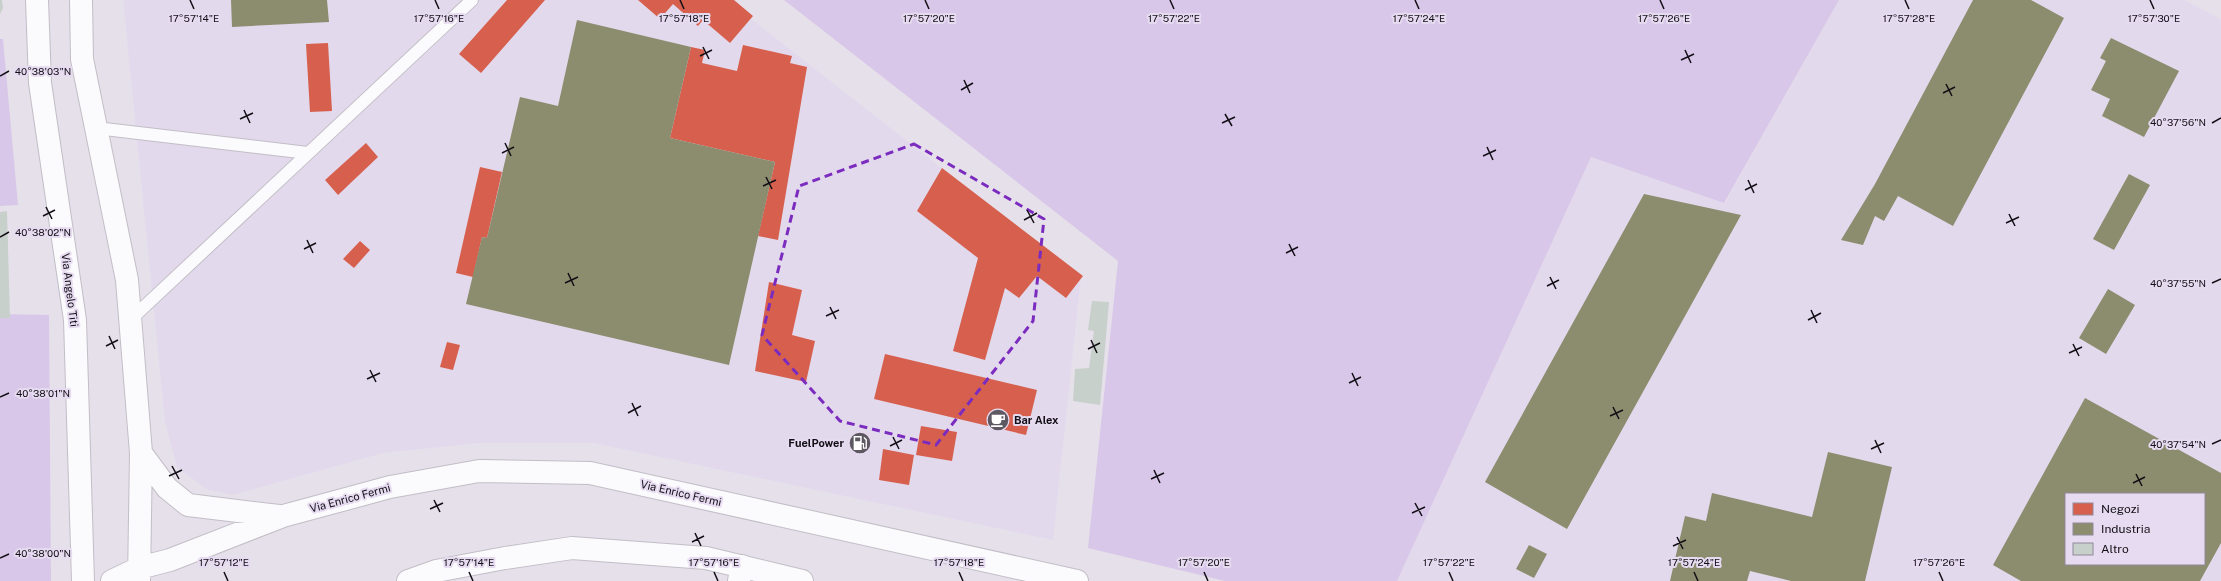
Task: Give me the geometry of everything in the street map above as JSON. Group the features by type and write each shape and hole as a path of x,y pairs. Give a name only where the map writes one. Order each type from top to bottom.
{"street":[{"name":"Via Angelo Titi","path":"37,0 40,83 75,320 83,581"},
{"path":"81,0 82,59 127,280 141,453 139,575"},
{"name":"Via Enrico Fermi","path":"141,453 167,488 188,505 283,516"},
{"name":"Via Enrico Fermi","path":"112,581 139,575 170,560 283,516 390,487 479,472 590,473 1077,581"},
{"path":"408,581 436,571 505,558 572,548 706,558 740,574 802,581"}],"lane":[{"path":"130,320 472,0"},
{"path":"96,128 308,153"}],"highlighted area":[{"path":"914,144 1044,219 1033,321 936,445 840,421 762,335 799,186"}],"shaded area":[{"path":"123,0 727,0 1081,277 1053,540 594,443 479,443 383,453 233,495 206,489 177,467 165,422"},
{"path":"784,0 1839,0 1724,203 1591,157 1397,581 1225,581 1088,548 1118,261"},
{"path":"1839,0 2184,0 2221,19 2221,581 1397,581 1591,157 1725,203"},
{"path":"0,39 3,39 18,205 0,206"},
{"path":"0,314 49,315 51,581 0,581"}],"building: Negozi":[{"path":"507,0 545,0 481,73 459,54"},
{"path":"638,0 734,0 753,16 730,43 703,20 698,26 673,4 660,19"},
{"path":"328,43 332,111 310,112 306,44"},
{"path":"743,45 792,56 790,63 807,67 778,240 758,236 775,162 670,138 691,47 705,50 702,63 737,71"},
{"path":"366,143 378,157 338,195 325,180"},
{"path":"480,167 502,172 487,238 482,237 473,277 456,273"},
{"path":"942,168 1083,276 1066,298 1037,276 1019,298 1005,288 985,360 953,351 978,258 917,211"},
{"path":"360,241 370,250 354,268 343,259"},
{"path":"769,282 802,290 792,335 815,341 806,382 755,371"},
{"path":"447,342 460,345 453,370 440,367"},
{"path":"885,354 1037,390 1026,435 874,399"},
{"path":"921,426 957,432 952,461 916,455"},
{"path":"883,449 914,455 909,485 879,480"}],"building: Industria":[{"path":"231,0 327,0 329,22 232,27"},
{"path":"1973,0 2031,0 2064,18 1953,226 1898,196 1884,221 1875,216 1863,245 1841,240 1875,184"},
{"path":"577,20 691,47 670,138 775,162 729,365 466,304 482,237 487,238 520,97 558,106"},
{"path":"2111,38 2179,71 2144,137 2102,116 2110,99 2091,90 2106,61 2100,58"},
{"path":"2129,174 2150,185 2114,250 2093,239"},
{"path":"1644,194 1741,215 1567,529 1485,482"},
{"path":"2108,289 2135,305 2106,354 2079,338"},
{"path":"2085,398 2221,473 2221,543 2200,581 2021,581 1993,565"},
{"path":"1828,452 1892,467 1865,581 1791,581 1750,571 1747,581 1670,581 1685,516 1706,521 1712,493 1812,517"},
{"path":"1529,545 1547,554 1534,578 1516,569"}],"building: Altro":[{"path":"0,0 2,0 3,8 0,14"},
{"path":"7,211 10,318 0,318 0,212"},
{"path":"1092,301 1109,302 1100,405 1073,401 1075,369 1089,368 1094,331 1088,330"}],"place":[{"name":"Bar Alex","path":"998,420"},
{"name":"FuelPower","path":"860,443"}]}
